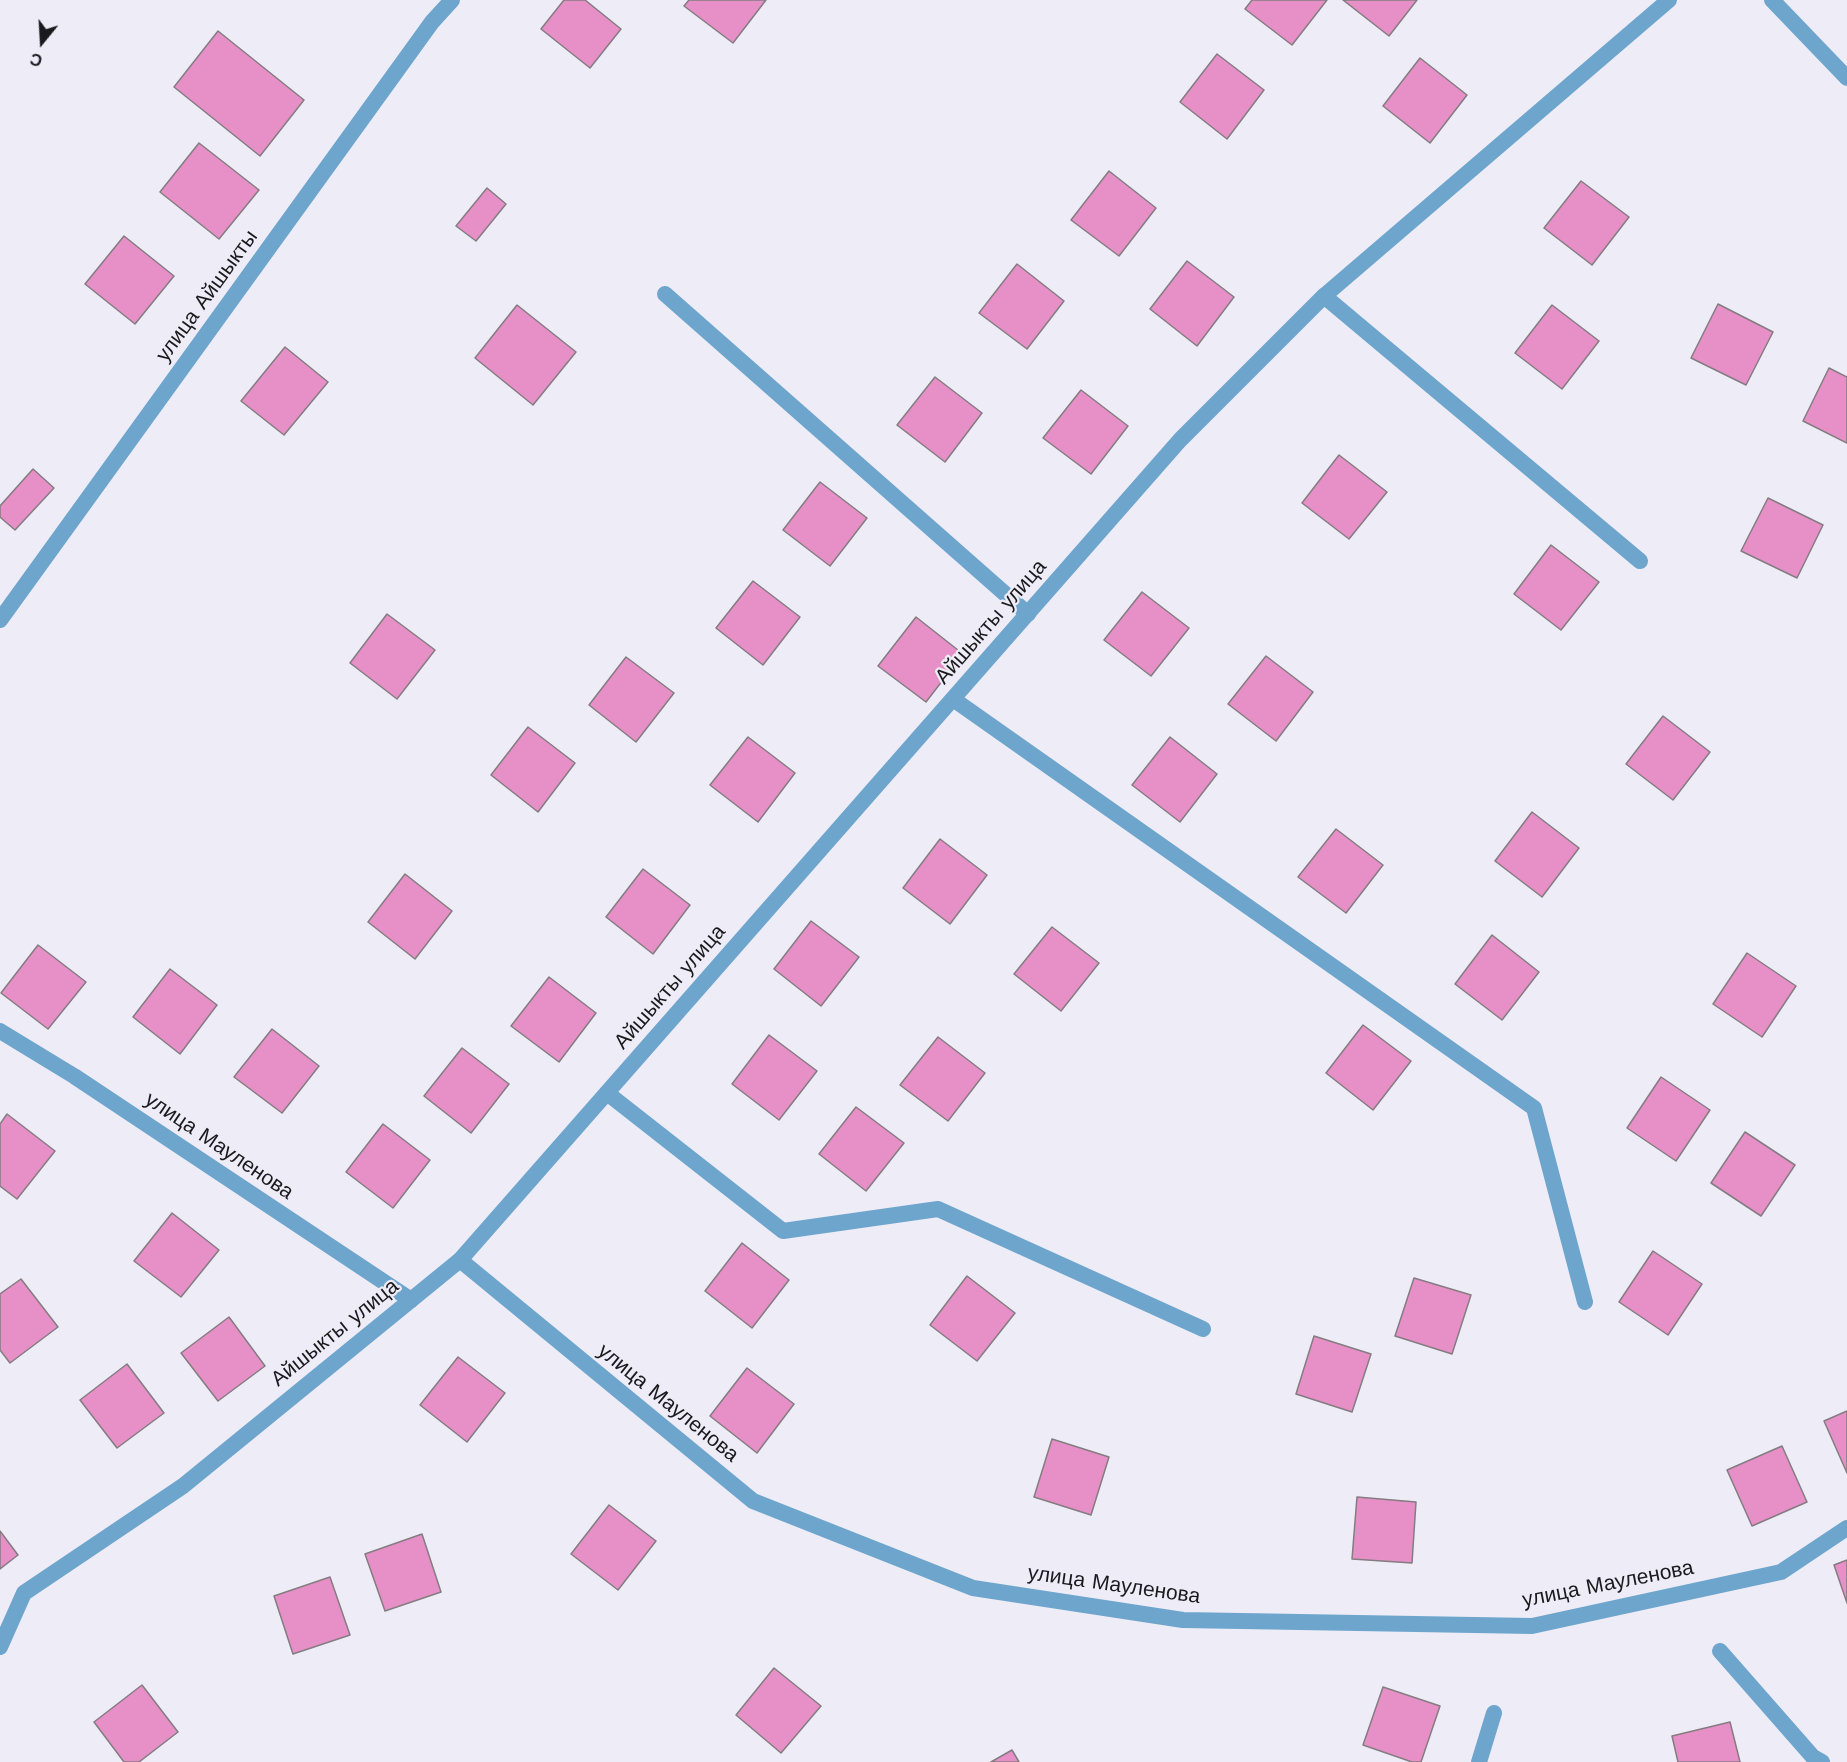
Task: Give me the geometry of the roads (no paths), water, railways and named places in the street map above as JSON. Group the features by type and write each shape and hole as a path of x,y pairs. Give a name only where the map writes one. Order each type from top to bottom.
{"street":[{"name":"улица Айшыкты","path":"0,620 432,22 452,0"},
{"name":"Айшыкты улица","path":"0,1647 24,1593 183,1486 460,1260 1180,440 1324,296 1670,0"},
{"path":"1772,0 1847,78"},
{"path":"664,294 1028,614"},
{"path":"1324,296 1640,561"},
{"path":"953,699 1534,1108 1585,1302"},
{"name":"улица Мауленова","path":"0,1032 84,1083 411,1300"},
{"path":"607,1093 783,1231 938,1209 1203,1329"},
{"name":"улица Мауленова","path":"460,1260 753,1502 973,1588 1183,1620 1532,1626 1781,1572 1847,1528"},
{"path":"1720,1651 1813,1757 1822,1762"},
{"path":"1479,1762 1494,1713"}]}
